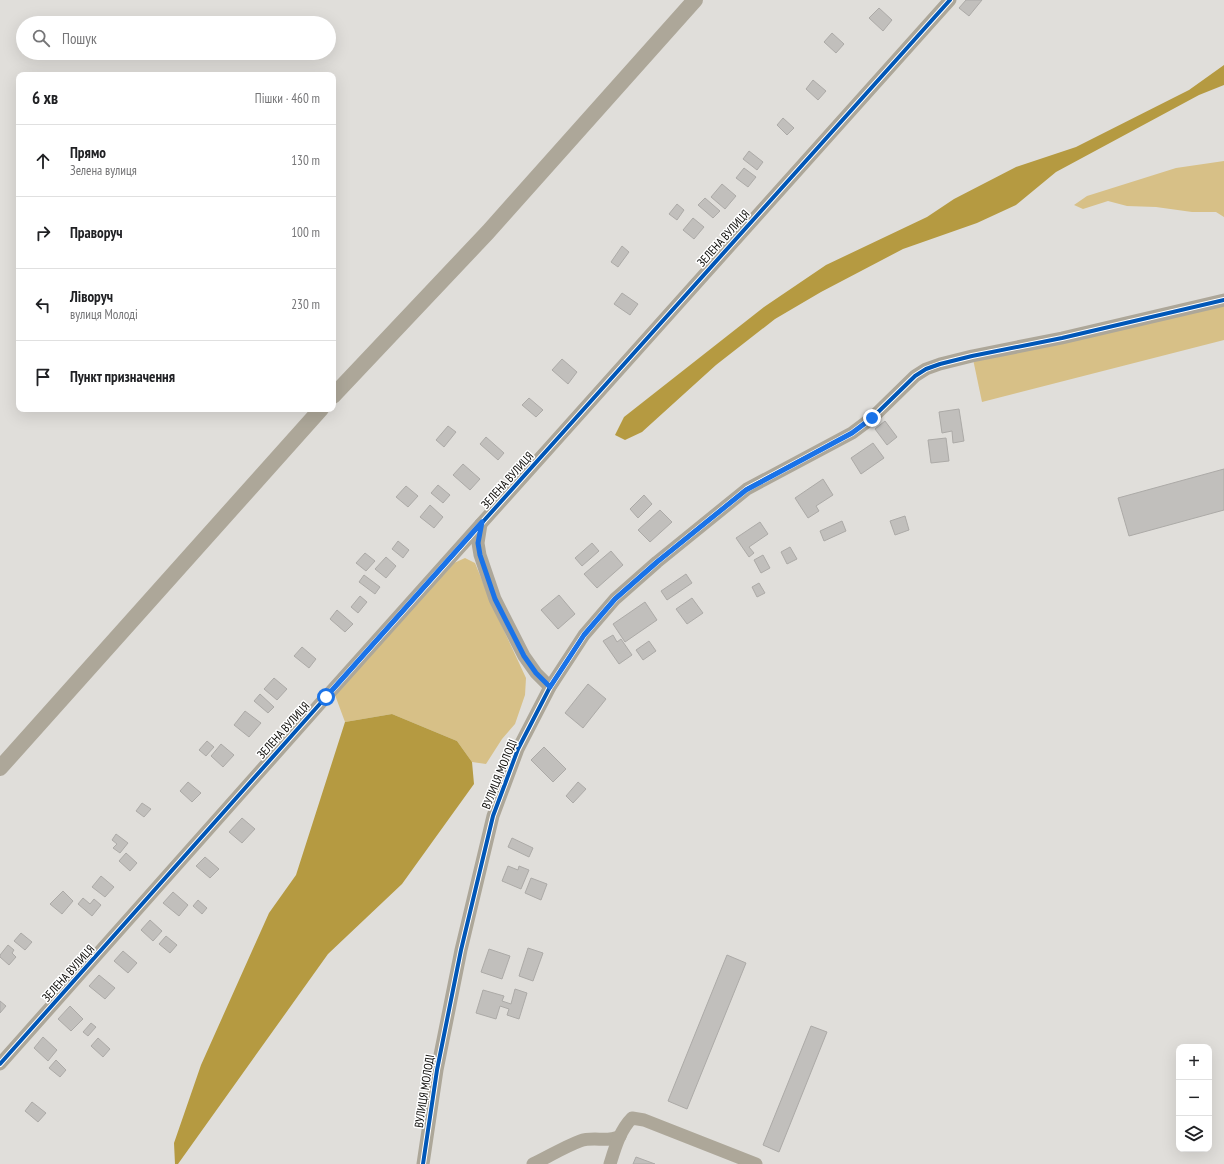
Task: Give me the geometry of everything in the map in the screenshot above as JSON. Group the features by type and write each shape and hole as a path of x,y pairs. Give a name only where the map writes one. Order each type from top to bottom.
{"street":[{"path":"336,393 488,232 695,0"},
{"name":"ЗЕЛЕНА ВУЛИЦЯ","path":"0,1064 482,522 950,0"},
{"name":"ВУЛИЦЯ МОЛОДІ","path":"423,1164 437,1070 461,950 493,816 518,749 550,687 584,635 615,599 663,557 746,490 852,433 872,418 916,376 926,369 972,356 1062,338 1224,300"},
{"path":"0,768 318,412"},
{"path":"482,522 478,543 480,555 495,599 524,656 536,673 550,687"},
{"path":"610,1164 620,1136 632,1118 644,1120 756,1164"},
{"path":"533,1164 580,1141 592,1138 610,1140 620,1136"}],"shaded area":[{"path":"1224,65 1224,85 1199,95 1056,172 1016,205 977,223 903,249 821,292 775,319 716,365 642,432 625,440 615,435 624,417 764,307 826,265 927,217 954,199 1016,167 1076,147 1189,90"},
{"path":"1224,161 1224,217 1216,212 1192,212 1156,207 1127,206 1108,201 1083,209 1074,205 1087,196 1176,168"},
{"path":"1224,306 1224,340 982,402 973,359"},
{"path":"465,558 475,563 493,607 526,678 525,695 515,724 502,739 486,764 472,762 457,741 392,714 345,722 335,695 454,563"},
{"path":"392,714 457,741 472,762 474,784 402,884 328,954 178,1164 175,1164 174,1143 201,1065 269,913 296,875 345,722"}],"building":[{"path":"966,0 982,0 969,16 959,8"},
{"path":"879,8 892,20 883,31 869,18"},
{"path":"832,33 844,44 836,53 824,42"},
{"path":"813,80 826,91 818,100 806,89"},
{"path":"783,118 794,128 787,135 777,125"},
{"path":"749,151 763,162 757,170 743,159"},
{"path":"744,168 756,177 748,187 736,178"},
{"path":"722,184 736,196 725,209 711,197"},
{"path":"705,198 720,211 713,218 698,205"},
{"path":"677,204 684,210 677,220 669,214"},
{"path":"693,218 704,227 694,239 683,230"},
{"path":"622,246 629,252 618,267 611,262"},
{"path":"622,293 638,304 630,315 614,304"},
{"path":"562,359 577,372 568,384 552,370"},
{"path":"529,398 543,410 536,417 522,405"},
{"path":"959,409 964,441 953,443 952,431 942,433 939,412"},
{"path":"885,421 897,437 887,445 875,429"},
{"path":"448,426 456,432 444,447 436,440"},
{"path":"486,437 504,453 498,460 480,444"},
{"path":"946,438 949,461 931,463 928,440"},
{"path":"873,443 884,458 861,474 851,458"},
{"path":"463,464 480,479 470,490 453,475"},
{"path":"1224,469 1224,510 1129,536 1118,498"},
{"path":"823,479 833,495 816,506 819,511 808,518 795,498"},
{"path":"438,485 450,495 443,503 431,493"},
{"path":"406,486 418,496 408,507 396,497"},
{"path":"644,495 652,504 638,518 630,509"},
{"path":"430,505 443,517 434,528 420,517"},
{"path":"660,510 672,522 650,542 638,530"},
{"path":"905,516 909,530 895,535 890,521"},
{"path":"842,521 846,531 824,541 820,531"},
{"path":"760,522 768,534 749,547 754,553 749,557 736,538"},
{"path":"398,541 409,550 403,558 392,549"},
{"path":"592,543 599,551 582,566 575,558"},
{"path":"790,547 797,559 787,564 781,552"},
{"path":"611,551 623,565 597,588 584,574"},
{"path":"365,553 375,561 366,571 356,563"},
{"path":"763,555 770,568 761,573 754,560"},
{"path":"386,557 396,566 386,578 375,569"},
{"path":"686,574 692,583 667,600 661,591"},
{"path":"364,575 380,587 375,594 359,582"},
{"path":"759,583 765,593 757,597 752,587"},
{"path":"559,595 575,614 558,629 541,610"},
{"path":"360,596 367,602 358,613 351,607"},
{"path":"692,598 703,613 687,624 676,609"},
{"path":"645,602 657,620 625,642 613,624"},
{"path":"337,610 353,624 345,632 330,619"},
{"path":"613,635 617,642 621,639 632,655 619,664 603,641"},
{"path":"649,641 656,651 643,660 636,650"},
{"path":"302,647 316,659 309,668 294,656"},
{"path":"274,678 287,689 277,700 264,689"},
{"path":"588,684 606,699 583,728 565,713"},
{"path":"260,694 274,707 268,713 254,701"},
{"path":"245,711 261,723 249,737 234,725"},
{"path":"207,741 214,747 206,756 199,750"},
{"path":"221,744 234,755 223,767 211,756"},
{"path":"544,747 566,769 553,782 531,760"},
{"path":"188,782 201,793 192,802 180,791"},
{"path":"578,782 586,789 573,803 566,796"},
{"path":"142,803 151,809 144,817 136,811"},
{"path":"242,818 255,829 242,843 229,832"},
{"path":"116,834 128,843 120,853 113,848 117,844 112,840"},
{"path":"512,838 533,848 529,857 508,847"},
{"path":"126,853 137,863 130,871 119,861"},
{"path":"205,857 219,869 210,878 196,866"},
{"path":"508,866 518,870 519,866 529,870 521,889 502,881"},
{"path":"101,876 114,887 105,897 92,887"},
{"path":"531,878 547,884 541,900 525,893"},
{"path":"63,891 73,901 62,914 50,904"},
{"path":"173,892 188,905 179,916 163,903"},
{"path":"83,898 90,904 94,899 101,905 92,916 78,904"},
{"path":"198,900 207,908 202,914 193,906"},
{"path":"150,920 162,931 153,941 141,930"},
{"path":"21,933 32,942 25,950 14,941"},
{"path":"166,936 177,945 170,953 159,944"},
{"path":"8,945 14,950 12,953 16,957 9,965 0,957"},
{"path":"528,948 543,953 533,981 519,976"},
{"path":"489,949 510,956 502,979 481,972"},
{"path":"123,951 137,963 128,973 114,961"},
{"path":"727,955 746,963 687,1109 668,1101"},
{"path":"99,975 115,988 105,999 89,986"},
{"path":"515,989 527,993 519,1019 507,1015 509,1009 500,1006 496,1019 476,1013 483,990 504,996 502,1001 511,1004"},
{"path":"0,1001 6,1006 0,1013"},
{"path":"70,1006 83,1019 71,1031 58,1019"},
{"path":"91,1023 96,1027 88,1036 83,1032"},
{"path":"811,1026 827,1032 779,1152 763,1145"},
{"path":"43,1037 57,1050 48,1061 34,1048"},
{"path":"98,1038 110,1049 103,1057 91,1046"},
{"path":"56,1060 66,1070 60,1077 49,1068"},
{"path":"32,1102 46,1113 38,1122 25,1111"},
{"path":"636,1157 655,1164 633,1164"}],"cycle path":[{"path":"0,1064 326,697 950,0"},
{"path":"423,1164 437,1070 461,950 493,816 518,749 550,687 584,635 615,599 657,562 747,489 852,433 872,418 915,376 926,369 972,356 1062,338 1224,300"}],"route":[{"path":"326,697 482,522 478,543 480,555 495,599 524,656 536,673 550,687 584,635 615,599 657,562 746,490 852,433 872,418"}]}
